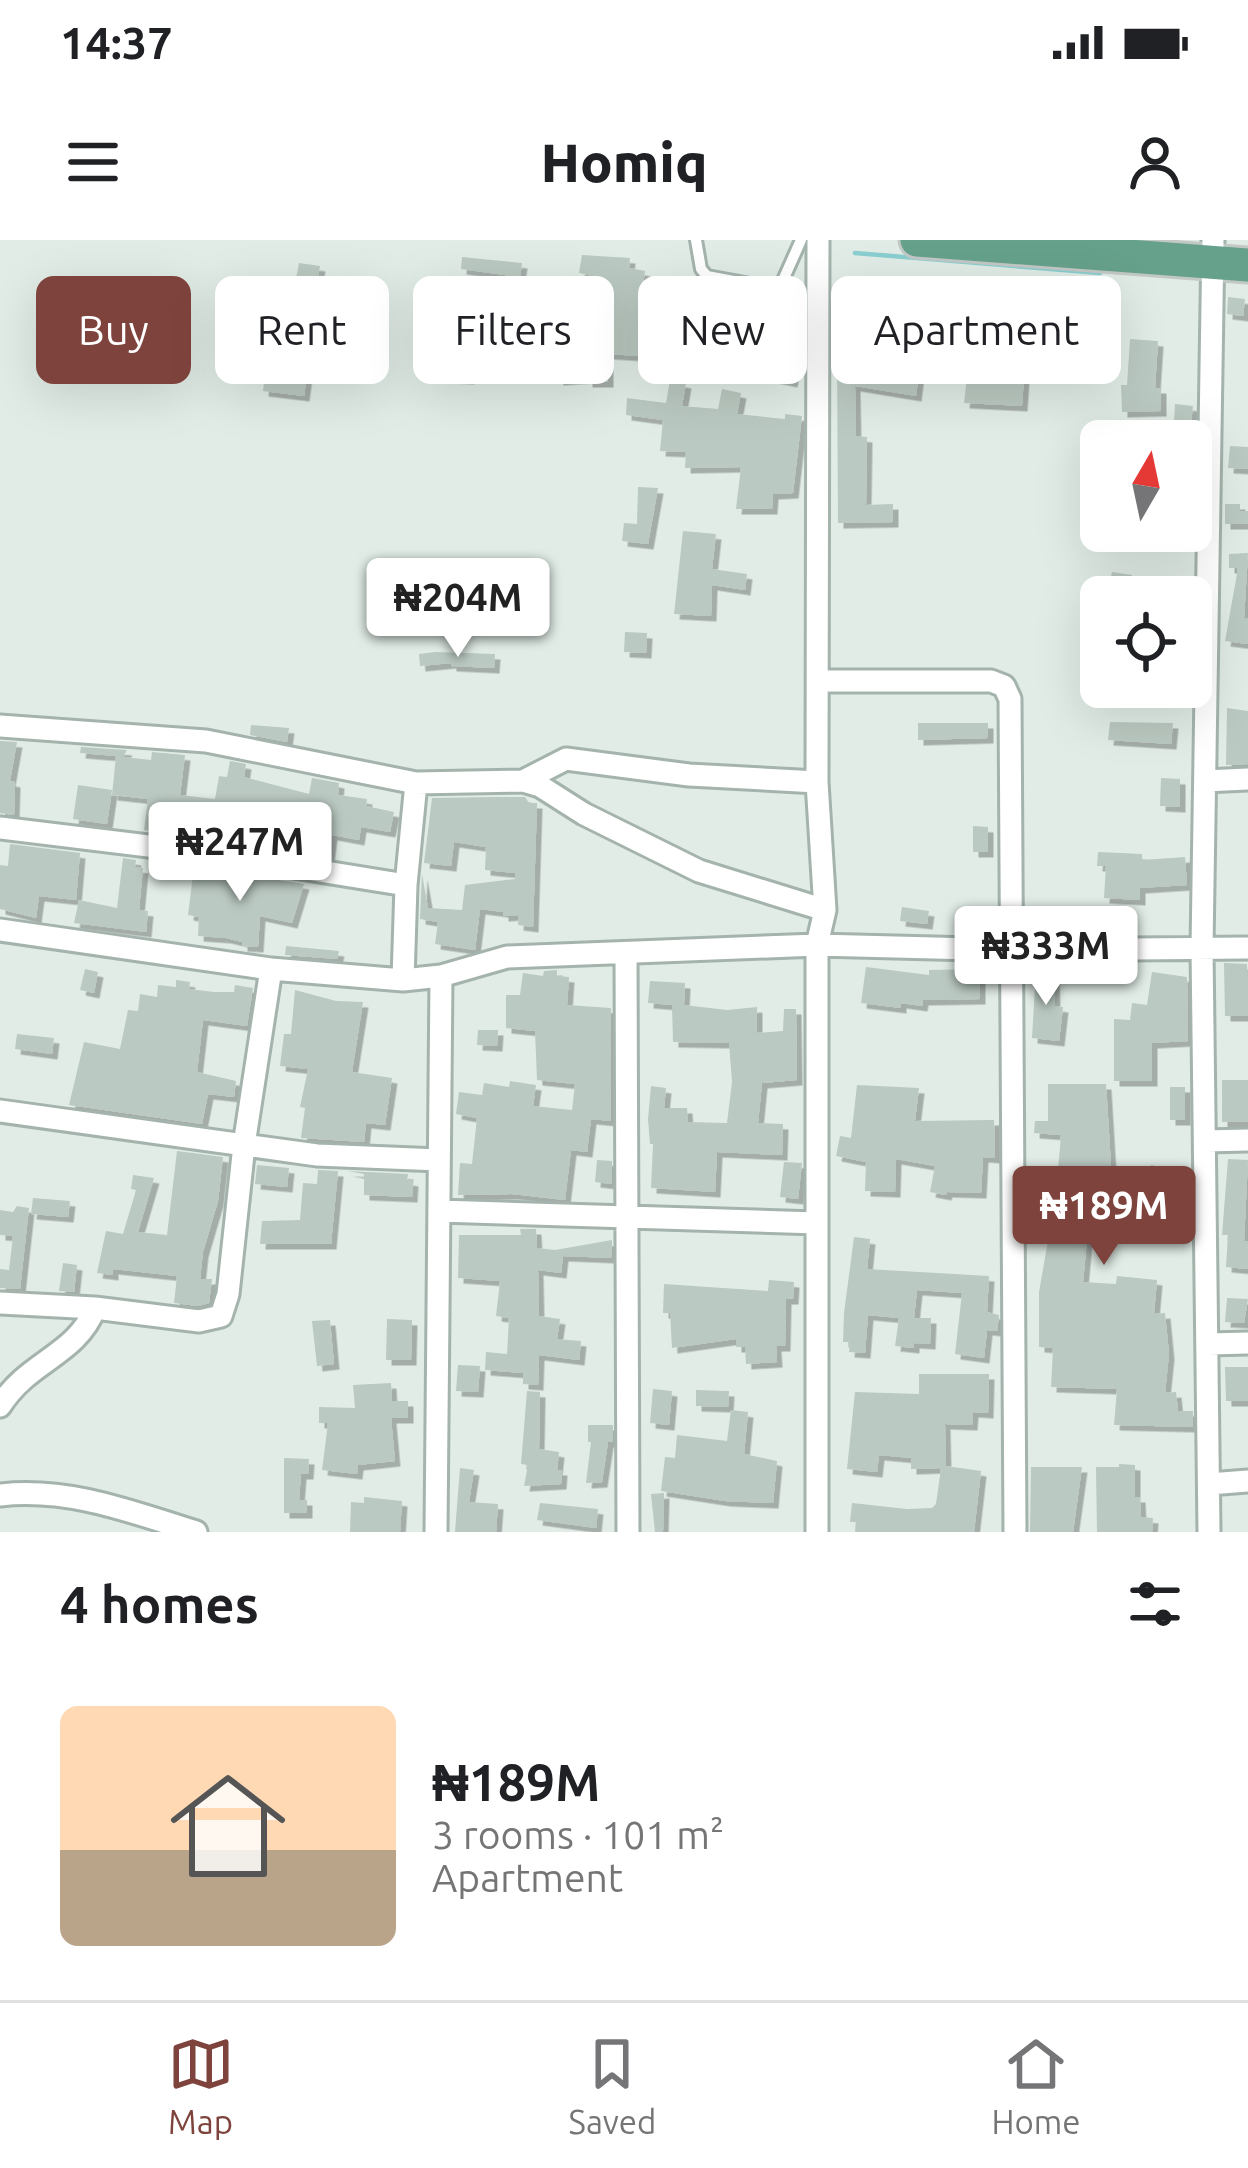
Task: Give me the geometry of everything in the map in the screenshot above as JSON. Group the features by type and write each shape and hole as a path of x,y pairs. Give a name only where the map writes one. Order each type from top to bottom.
{"main road":[{"path":"917,240 1214,248 1248,242"},
{"path":"1214,248 1248,265"}],"street":[{"path":"818,240 818,782 825,910 817,945 818,1532"},
{"path":"1209,1532 1202,948 1214,248"},
{"path":"818,681 991,681 1004,686 1010,699 1015,1532"},
{"path":"0,726 206,741 416,783 523,781 699,871 825,910"},
{"path":"523,781 566,759 689,775 818,782"},
{"path":"1205,781 1248,779"},
{"path":"403,980 416,783"},
{"path":"0,828 214,854 406,885"},
{"path":"0,930 271,969 403,980 441,976 507,958 817,945 1012,950 1248,948"},
{"path":"626,953 628,1532"},
{"path":"0,1303 199,1321 220,1316 227,1294 271,969"},
{"path":"436,1532 441,976"},
{"path":"0,1111 317,1155 439,1160"},
{"path":"1205,1141 1248,1140"},
{"path":"439,1211 817,1223"},
{"path":"0,1406 14,1383 72,1344 95,1308"},
{"path":"1208,1344 1248,1343"},
{"path":"1209,1484 1248,1481"},
{"path":"0,1495 57,1495 114,1506 196,1532"}],"lane":[{"path":"696,240 701,269 707,276 771,288 780,287 801,240"}],"building":[{"path":"582,255 630,258 629,268 645,271 644,276 638,276 638,356 614,354 614,276 579,273"},
{"path":"462,257 522,263 520,276 461,269"},
{"path":"299,263 320,266 318,276 297,276"},
{"path":"1228,297 1245,299 1243,316 1227,314"},
{"path":"1130,339 1158,341 1155,388 1161,388 1161,411 1122,412 1121,385 1127,385"},
{"path":"264,384 306,384 304,396 263,391"},
{"path":"669,384 686,384 682,406 718,409 722,389 741,393 737,414 802,416 793,493 773,494 772,509 736,509 741,467 685,468 686,452 660,451 663,420 626,415 627,398 666,403"},
{"path":"837,384 918,384 916,396 855,386 856,436 867,437 866,505 893,504 893,522 838,523"},
{"path":"966,384 1024,384 1022,406 964,403"},
{"path":"1175,404 1193,406 1191,420 1174,420"},
{"path":"1230,446 1248,447 1248,469 1228,468"},
{"path":"638,487 658,488 648,544 622,541 624,523 637,524"},
{"path":"1225,504 1240,504 1240,511 1248,511 1248,524 1225,524"},
{"path":"683,531 716,534 712,569 747,574 745,590 712,585 711,616 674,614"},
{"path":"1248,553 1244,618 1248,619 1248,644 1225,641 1238,568 1229,568 1229,554"},
{"path":"625,632 647,633 646,653 624,652"},
{"path":"419,654 495,654 494,668 451,663 420,666"},
{"path":"1227,708 1248,711 1248,764 1226,765"},
{"path":"1110,722 1173,723 1171,744 1108,740"},
{"path":"918,723 988,723 988,738 918,740"},
{"path":"251,725 289,728 287,742 250,735"},
{"path":"0,741 17,742 10,781 15,782 14,815 0,813"},
{"path":"81,747 127,750 123,757 151,760 152,752 185,755 180,795 215,799 219,776 227,777 230,761 246,764 244,777 309,794 312,778 339,783 338,795 367,799 366,806 394,812 390,832 361,827 359,840 332,835 329,857 301,853 305,830 272,823 270,833 242,829 242,843 219,840 219,824 208,821 210,811 177,808 173,834 144,830 148,799 112,795 116,756 80,753"},
{"path":"1161,778 1180,779 1180,807 1160,806"},
{"path":"78,785 112,790 107,824 73,819"},
{"path":"525,797 537,803 533,927 518,925 519,915 480,909 475,950 435,944 438,922 420,919 422,874 428,908 462,910 465,885 515,879 515,873 485,870 486,847 454,842 451,866 424,863 432,798"},
{"path":"973,826 988,827 988,852 973,852"},
{"path":"10,844 80,853 76,900 39,896 36,918 0,909 0,865 8,866"},
{"path":"1098,852 1142,854 1142,860 1185,857 1187,885 1140,888 1140,900 1104,898 1106,866 1097,866"},
{"path":"123,858 136,860 135,867 143,868 139,910 148,911 146,932 74,923 79,900 117,908"},
{"path":"194,867 304,884 292,923 260,916 258,947 198,936 199,917 188,915"},
{"path":"902,907 929,911 927,924 900,921"},
{"path":"1036,910 1074,913 1071,931 1033,925"},
{"path":"286,946 339,951 337,959 285,955"},
{"path":"1224,963 1247,964 1248,1016 1225,1016"},
{"path":"866,967 929,975 929,970 980,969 980,999 923,1000 922,1006 901,1003 901,1008 861,1003"},
{"path":"85,969 98,972 94,993 80,990"},
{"path":"1054,969 1055,1006 1063,1007 1059,1041 1032,1038 1036,970"},
{"path":"557,970 557,976 569,977 567,1005 611,1008 611,1121 591,1119 587,1152 571,1150 565,1200 458,1195 460,1163 472,1164 477,1118 456,1114 459,1092 482,1095 484,1083 536,1085 533,1106 572,1110 575,1084 537,1080 535,1031 506,1028 506,995 520,995 523,973 543,976 544,971"},
{"path":"1152,972 1187,977 1188,1041 1152,1043 1152,1081 1114,1081 1114,1019 1130,1020 1132,1003 1147,1005"},
{"path":"176,980 190,982 189,989 214,992 234,992 235,985 253,988 247,1026 203,1020 197,1072 236,1081 234,1097 208,1094 202,1124 69,1105 84,1042 120,1049 128,1010 138,1011 140,994 157,997 158,985 176,987"},
{"path":"650,981 685,983 684,1005 727,1010 757,1007 757,1033 783,1031 784,1009 796,1009 797,1080 762,1083 758,1123 783,1124 782,1155 717,1152 715,1192 651,1188 651,1086 666,1088 664,1108 687,1108 688,1122 727,1123 732,1082 729,1043 673,1042 672,1005 648,1003"},
{"path":"295,990 336,1001 363,1002 352,1072 392,1078 385,1125 366,1123 364,1142 301,1138 305,1108 300,1107 308,1069 280,1066 284,1034 291,1034"},
{"path":"478,1030 498,1030 497,1046 477,1045"},
{"path":"17,1034 54,1038 52,1054 15,1049"},
{"path":"1222,1080 1248,1080 1248,1122 1222,1122"},
{"path":"1048,1084 1106,1084 1111,1166 1151,1169 1151,1165 1177,1171 1176,1188 1171,1187 1171,1196 1163,1196 1161,1235 1118,1237 1118,1233 1088,1229 1083,1282 1116,1284 1117,1276 1157,1280 1154,1314 1165,1313 1169,1354 1165,1393 1176,1392 1178,1411 1193,1411 1193,1427 1114,1425 1117,1389 1051,1387 1053,1348 1039,1347 1039,1292 1049,1235 1057,1235 1061,1194 1057,1194 1057,1183 1050,1182 1051,1169 1058,1170 1061,1135 1034,1133 1035,1121 1048,1121"},
{"path":"857,1085 919,1088 915,1121 994,1120 995,1158 983,1157 981,1193 930,1192 935,1166 896,1159 895,1192 865,1191 866,1162 836,1156 840,1136 851,1138"},
{"path":"1170,1087 1185,1087 1185,1120 1170,1120"},
{"path":"177,1151 223,1157 200,1279 212,1279 209,1303 198,1306 174,1303 177,1276 113,1269 113,1275 97,1273 106,1231 123,1234 136,1190 131,1189 133,1175 154,1178 138,1232 167,1235"},
{"path":"1228,1159 1248,1160 1244,1241 1248,1241 1248,1269 1226,1267 1228,1235 1222,1235"},
{"path":"597,1160 612,1161 612,1184 595,1182"},
{"path":"784,1162 802,1163 798,1199 780,1197"},
{"path":"257,1165 289,1168 287,1187 255,1184"},
{"path":"318,1170 338,1171 331,1244 260,1244 262,1221 300,1220 303,1183 317,1184"},
{"path":"347,1171 408,1174 407,1180 413,1181 412,1197 364,1195 364,1174"},
{"path":"33,1198 70,1201 68,1217 31,1214"},
{"path":"17,1206 29,1208 20,1289 0,1288 0,1269 9,1270 13,1236 0,1235 0,1210 13,1212"},
{"path":"520,1229 536,1229 537,1248 555,1250 612,1240 612,1258 563,1256 561,1273 538,1270 539,1316 560,1319 557,1339 581,1341 579,1360 539,1355 538,1385 523,1384 523,1373 485,1370 486,1352 507,1354 509,1318 496,1316 500,1281 458,1278 459,1235 521,1235"},
{"path":"854,1237 870,1239 867,1269 989,1276 987,1312 999,1315 997,1331 987,1330 984,1358 955,1354 962,1293 917,1290 914,1318 931,1318 930,1344 895,1346 899,1318 868,1315 865,1353 849,1352 850,1342 843,1342 844,1313"},
{"path":"63,1263 77,1265 74,1292 59,1291"},
{"path":"769,1280 794,1282 793,1299 786,1299 785,1346 776,1346 777,1362 746,1364 745,1347 736,1347 736,1339 672,1348 670,1313 663,1313 664,1284 768,1291"},
{"path":"1227,1298 1248,1299 1244,1323 1225,1322"},
{"path":"387,1319 412,1320 411,1360 386,1360"},
{"path":"330,1320 334,1364 317,1366 312,1321"},
{"path":"458,1365 480,1366 478,1392 456,1391"},
{"path":"1225,1367 1248,1367 1248,1401 1226,1401"},
{"path":"919,1374 989,1374 988,1413 973,1412 972,1425 945,1424 946,1466 981,1471 974,1532 855,1532 856,1522 850,1522 852,1503 907,1509 936,1504 941,1468 911,1469 911,1458 879,1455 877,1472 847,1469 855,1392 919,1394"},
{"path":"391,1383 392,1401 408,1401 408,1418 391,1418 395,1461 358,1465 357,1474 322,1470 328,1423 319,1423 319,1407 355,1408 353,1385"},
{"path":"653,1389 672,1391 669,1425 650,1423"},
{"path":"696,1390 729,1391 728,1407 696,1406"},
{"path":"527,1391 540,1392 539,1449 559,1452 561,1484 524,1486 528,1465 521,1464"},
{"path":"731,1410 748,1412 744,1454 777,1461 773,1503 661,1491 665,1457 675,1458 677,1435 727,1441"},
{"path":"588,1425 613,1425 602,1482 586,1483"},
{"path":"284,1458 309,1459 308,1474 301,1474 299,1500 307,1500 307,1513 284,1513"},
{"path":"1135,1465 1135,1497 1140,1497 1141,1517 1153,1518 1152,1532 1097,1532 1096,1467"},
{"path":"1031,1467 1082,1467 1073,1532 1030,1532"},
{"path":"460,1468 474,1470 469,1502 498,1504 496,1532 455,1532"},
{"path":"664,1493 663,1532 655,1532 651,1494"},
{"path":"364,1497 402,1501 400,1532 350,1532 351,1502 364,1503"},
{"path":"540,1503 598,1509 596,1528 537,1520"}],"waterway":[{"path":"855,253 1100,273"}]}
